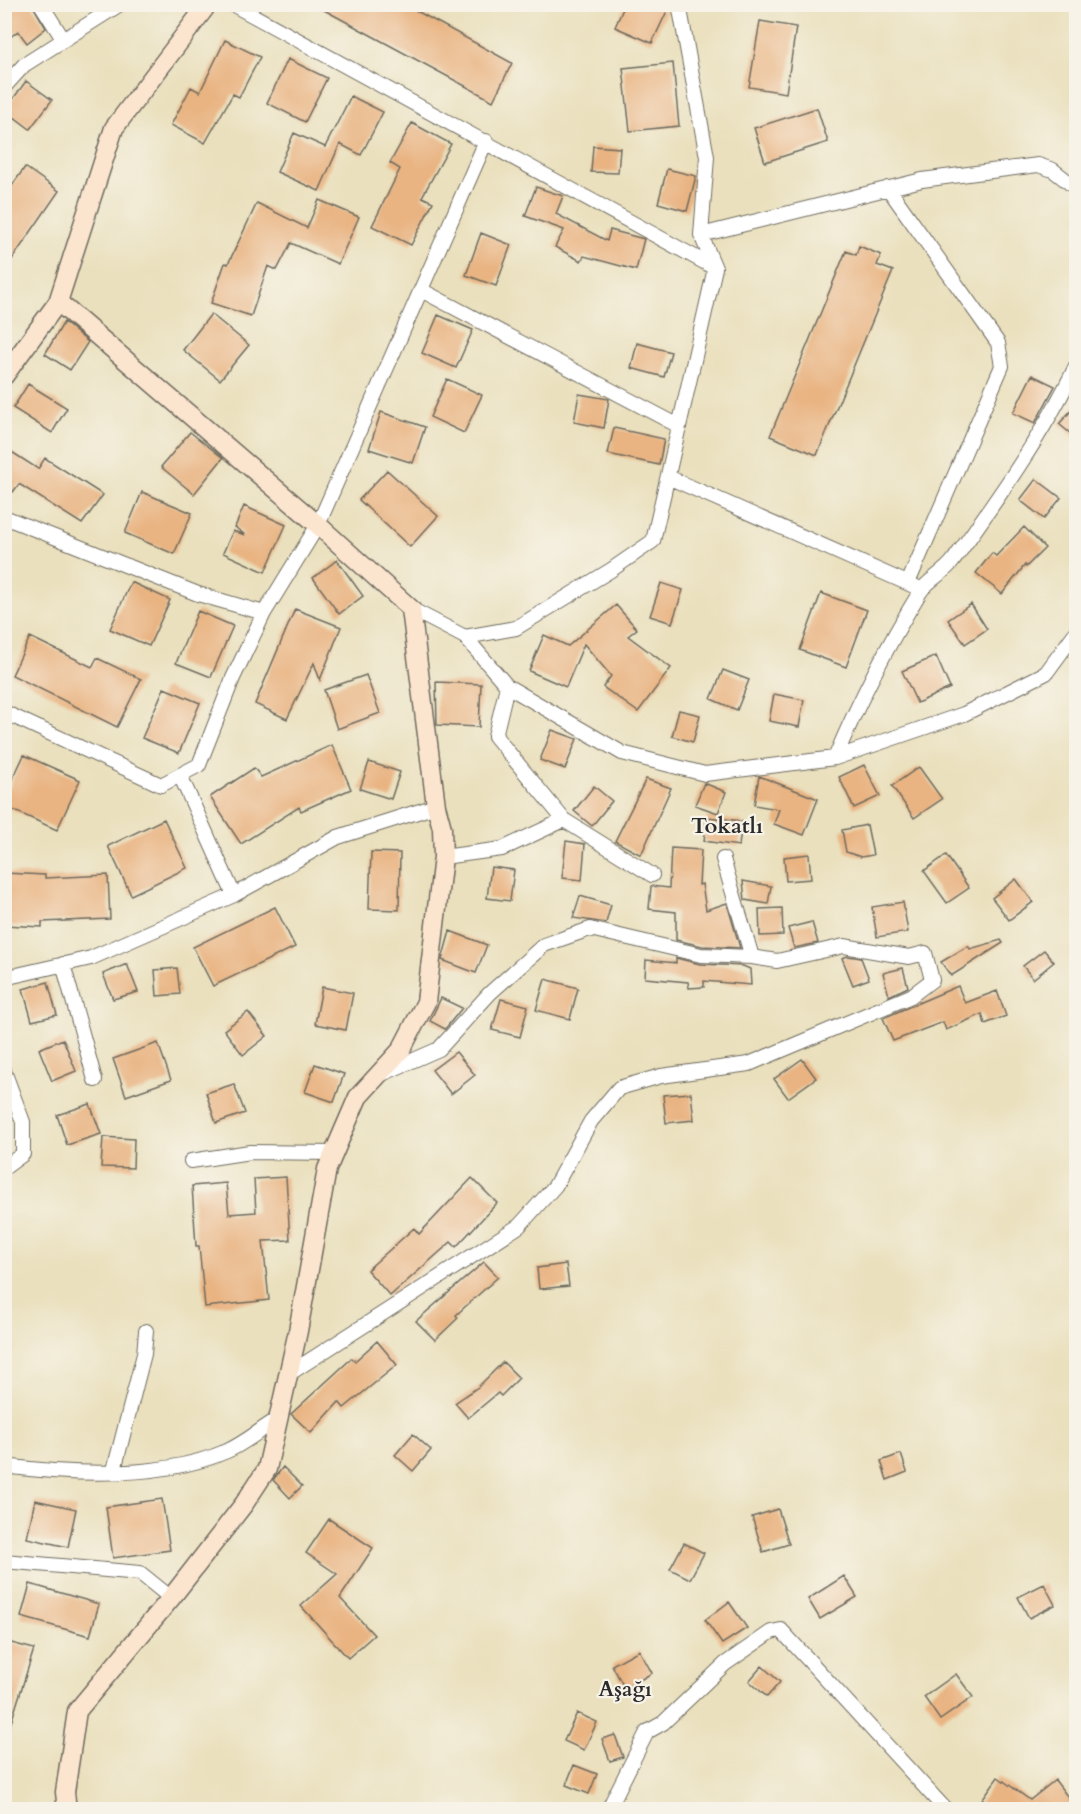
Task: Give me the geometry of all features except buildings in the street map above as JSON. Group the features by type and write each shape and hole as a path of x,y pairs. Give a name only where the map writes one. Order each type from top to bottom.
{"street":[{"path":"41,4 63,39"},
{"path":"4,87 24,65 120,4"},
{"path":"4,376 58,302 114,128 208,4"},
{"path":"232,4 715,268"},
{"path":"465,637 516,628 611,570 653,541 715,268 701,235 707,157 679,5"},
{"path":"4,712 161,784 199,765 232,678 264,613 318,525 486,141"},
{"path":"701,235 922,180 1038,165 1053,171 1077,188"},
{"path":"888,188 998,343 1002,366 908,583"},
{"path":"421,290 680,426"},
{"path":"58,302 318,525 411,609 465,637 507,686 622,753 705,774 835,758 964,714 1046,673 1077,632"},
{"path":"835,758 853,715 922,590 947,569 999,496 1058,404 1077,366"},
{"path":"668,477 922,590"},
{"path":"4,517 198,594 264,613"},
{"path":"67,1809 65,1792 77,1711 171,1598 244,1504 267,1469 327,1170 358,1096 401,1050 426,1002 443,857 442,828 436,806 411,609"},
{"path":"507,686 495,736 564,820 652,875"},
{"path":"180,776 234,895"},
{"path":"4,978 91,958 234,895 338,837 436,806"},
{"path":"443,857 502,849 564,820"},
{"path":"723,859 752,957"},
{"path":"287,1375 519,1226 555,1186 591,1121 619,1088 661,1076 749,1064 911,996 932,980 924,953 909,957 844,946 777,961 752,957 701,955 590,929 544,945 490,993 439,1049 377,1076"},
{"path":"63,964 95,1080"},
{"path":"4,1071 23,1122 23,1154 4,1167"},
{"path":"191,1161 250,1152 334,1153"},
{"path":"114,1470 144,1354 146,1331"},
{"path":"4,1466 56,1472 173,1468 228,1450 278,1419"},
{"path":"4,1562 140,1573 171,1598"},
{"path":"608,1809 647,1732 663,1723 725,1664 771,1632 780,1630 946,1809"}],"district":[{"name":"Tokatlı","path":"727,825"},
{"name":"Aşağı","path":"625,1689"}]}
